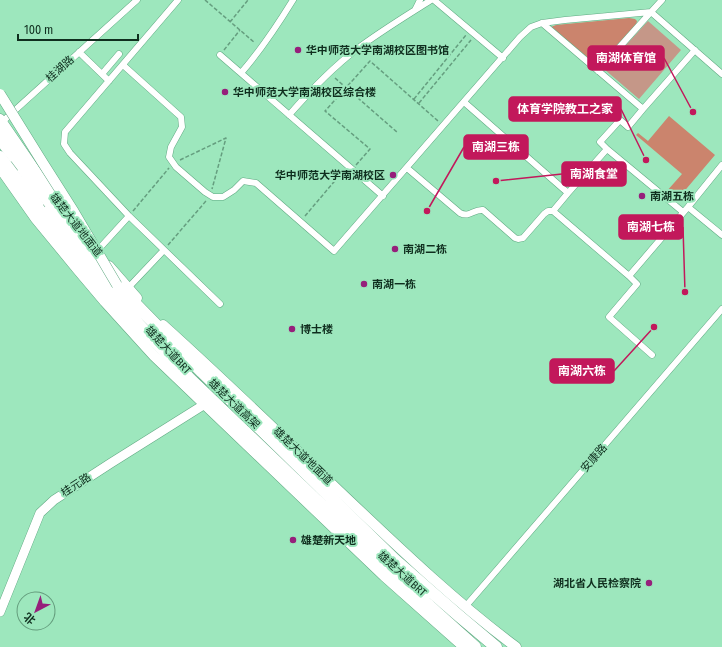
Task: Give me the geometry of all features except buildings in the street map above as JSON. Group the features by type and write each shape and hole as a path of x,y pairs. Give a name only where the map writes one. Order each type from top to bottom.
{"highway":[{"name":"雄楚大道高架","path":"0,125 16,159 58,214 202,372 395,560 496,647"},
{"name":"雄楚大道高架","path":"0,157 44,216 110,295 190,379 469,645"}],"main road":[{"path":"0,94 40,160 122,286"},
{"name":"雄楚大道地面道","path":"0,125 57,202 97,251 122,286 216,372 402,551 495,632 516,647"},
{"path":"0,168 36,219 105,302 154,356 384,576 469,645"}],"street":[{"name":"桂湖路","path":"0,125 137,0"},
{"path":"178,0 65,132 64,144 70,153 129,216 220,304"},
{"path":"241,73 277,26 293,0"},
{"path":"415,10 420,0"},
{"path":"289,114 310,91 358,49 393,24 433,0 503,58"},
{"path":"598,71 662,0"},
{"path":"123,65 181,117 182,127 171,147 169,157 176,167 213,197 223,197 234,190 243,181 256,182 334,252 520,37 531,27 573,19 651,12 722,74"},
{"path":"542,24 643,109"},
{"path":"684,212 600,142 620,120 628,127 695,50"},
{"path":"79,52 109,80"},
{"path":"102,74 119,54"},
{"path":"220,55 383,196"},
{"path":"464,102 568,193"},
{"path":"407,168 460,213 468,215 478,210 483,210 518,239 523,238 544,214 548,211 553,211 607,149"},
{"path":"629,276 722,165"},
{"path":"688,207 722,235"},
{"path":"553,211 637,284 609,317 652,355"},
{"path":"97,251 129,216"},
{"path":"320,239 324,233"},
{"path":"122,286 164,250"},
{"name":"安康路","path":"465,606 722,309"},
{"name":"桂元路","path":"0,612 40,514 54,500 205,404"}],"lane":[{"path":"0,146 14,165"},
{"path":"18,171 56,221"},
{"name":"雄楚大道BRT","path":"166,348 286,469 349,526"}],"path":[{"path":"205,0 261,48"},
{"path":"230,22 248,0"},
{"path":"220,55 240,30"},
{"path":"414,99 470,30"},
{"path":"419,103 476,35"},
{"path":"300,222 350,168 370,149 325,112 370,61 444,126"},
{"path":"330,73 398,133"},
{"path":"129,216 173,163 226,138 210,196 164,250"}],"shaded area":[{"path":"629,18 637,21 636,25 600,64 597,65 551,27 556,25"},
{"path":"648,21 681,50 639,99 604,69"},
{"path":"669,116 715,155 676,201 666,192 682,174 636,135 638,133 648,141"}],"place":[{"name":"华中师范大学南湖校区图书馆","path":"298,50"},
{"name":"华中师范大学南湖校区综合楼","path":"225,92"},
{"name":"南湖体育馆","path":"693,112"},
{"name":"体育学院教工之家","path":"646,160"},
{"name":"华中师范大学南湖校区","path":"393,175"},
{"name":"南湖食堂","path":"496,181"},
{"name":"南湖五栋","path":"642,196"},
{"name":"南湖三栋","path":"427,211"},
{"name":"南湖二栋","path":"395,249"},
{"name":"南湖一栋","path":"364,284"},
{"name":"南湖七栋","path":"685,292"},
{"name":"南湖六栋","path":"654,327"},
{"name":"博士楼","path":"292,329"},
{"name":"雄楚新天地","path":"293,540"},
{"name":"湖北省人民检察院","path":"649,583"}]}
